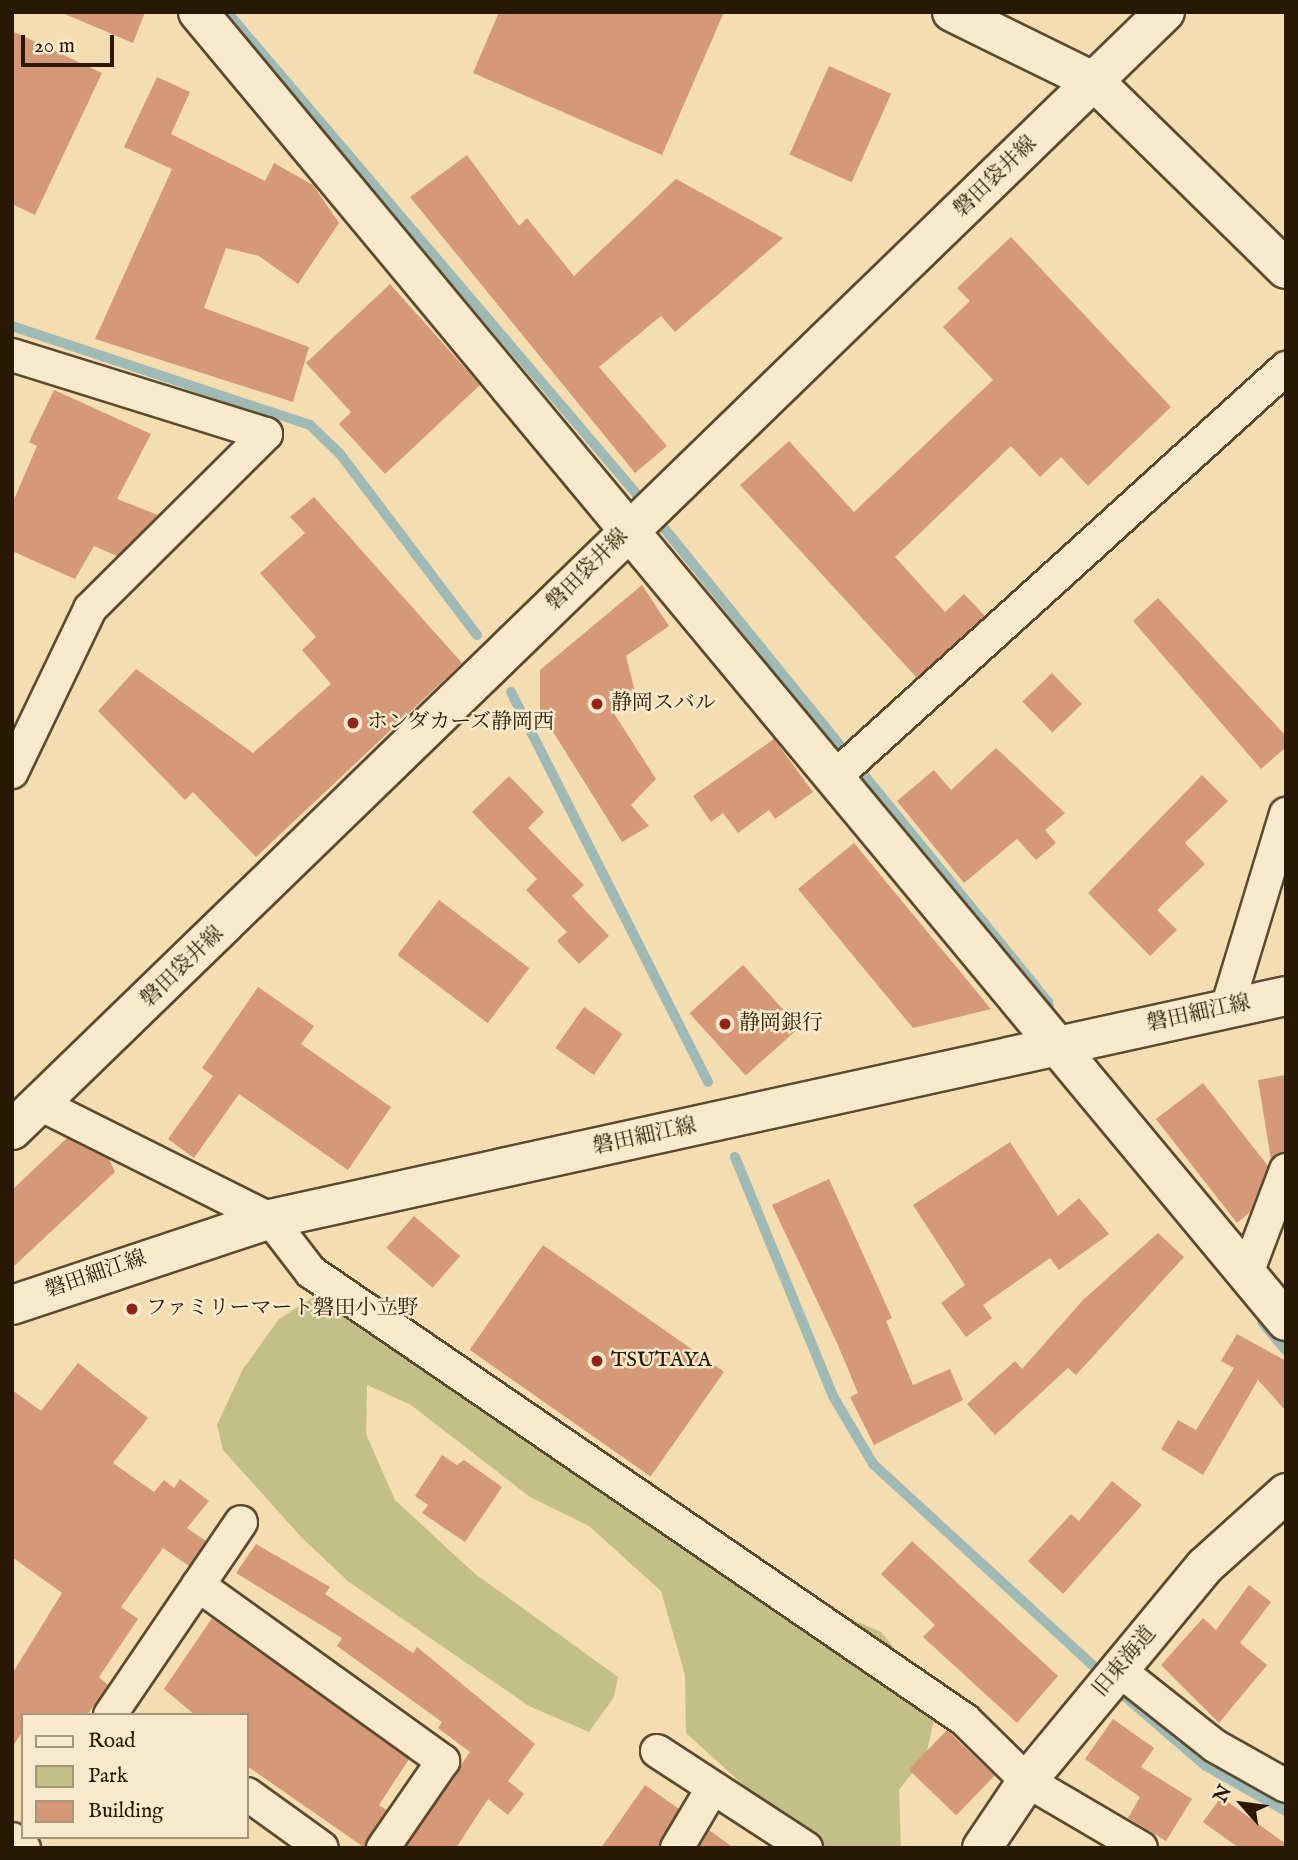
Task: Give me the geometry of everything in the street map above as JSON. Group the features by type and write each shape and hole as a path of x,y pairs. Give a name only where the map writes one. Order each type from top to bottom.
{"main road":[{"path":"198,12 838,774 1286,1321"},
{"path":"952,12 1095,82 1286,269"},
{"name":"磐田袋井線","path":"12,1130 27,1101 630,528 1165,12"},
{"name":"磐田細江線","path":"12,1305 270,1219 1286,996"},
{"name":"旧東海道","path":"982,1848 1027,1781 1205,1566 1286,1493"}],"street":[{"path":"12,355 266,434 90,609 12,772"},
{"path":"838,774 1286,368"},
{"path":"1227,1008 1286,814"},
{"path":"27,1101 270,1219 311,1272 965,1720 1027,1781 1141,1848"},
{"path":"1247,1273 1286,1170"},
{"path":"122,1711 198,1585 240,1522"},
{"path":"198,1585 443,1761 383,1848"},
{"path":"1110,1680 1215,1746 1286,1786"},
{"path":"657,1751 806,1848"},
{"path":"677,1848 712,1789"},
{"path":"248,1795 322,1848"}],"green space":[{"path":"331,1286 391,1301 423,1349 487,1414 758,1578 881,1632 938,1702 926,1755 899,1790 901,1848 813,1848 686,1733 685,1675 661,1591 589,1526 530,1497 411,1405 367,1385 366,1434 395,1500 474,1573 618,1677 614,1697 589,1732 529,1706 349,1582 302,1538 223,1450 217,1425 243,1369 279,1319"}],"building":[{"path":"60,12 145,12 133,43"},
{"path":"499,12 724,12 662,155 473,73"},
{"path":"12,31 102,73 35,215 12,204"},
{"path":"829,66 891,94 852,182 790,155"},
{"path":"157,77 190,92 171,134 265,181 274,163 313,185 339,223 298,284 259,256 226,248 204,308 309,347 293,402 95,339 172,169 124,147"},
{"path":"467,155 519,226 527,218 574,276 676,179 783,238 675,332 661,316 599,367 667,446 635,473 410,197"},
{"path":"1011,237 1171,407 1088,486 1061,457 1040,477 1011,446 895,557 945,612 964,594 985,616 917,678 740,485 789,441 854,512 993,380 943,327 970,301 957,288"},
{"path":"390,284 480,385 385,474 339,424 351,412 306,363"},
{"path":"54,390 151,434 117,499 158,515 117,556 94,546 75,579 12,551 12,504 37,446 29,442"},
{"path":"314,497 462,663 256,857 193,792 185,800 98,711 136,669 253,753 331,684 302,650 316,637 260,573 305,533 290,517"},
{"path":"642,585 669,626 626,656 636,696 613,712 656,779 631,805 649,826 622,842 540,711 540,670"},
{"path":"1158,598 1286,736 1286,747 1261,769 1133,621"},
{"path":"1052,673 1082,704 1052,732 1023,701"},
{"path":"774,739 813,792 775,819 769,810 738,833 723,813 711,822 693,796"},
{"path":"996,748 1065,813 1045,830 1056,843 1036,860 1017,839 964,883 897,801 934,770 951,790"},
{"path":"1202,775 1228,801 1185,843 1205,864 1157,910 1177,930 1150,956 1088,893"},
{"path":"509,776 544,812 528,828 584,885 572,896 609,936 579,964 557,941 567,932 526,890 537,879 472,812"},
{"path":"854,843 991,1009 913,1028 798,889"},
{"path":"439,900 529,968 488,1023 397,955"},
{"path":"743,965 799,1027 746,1076 689,1013"},
{"path":"258,987 314,1026 301,1044 391,1107 348,1170 239,1094 194,1158 168,1139 213,1076 202,1068"},
{"path":"584,1007 623,1034 594,1075 555,1048"},
{"path":"1286,1075 1286,1152 1271,1160 1258,1080"},
{"path":"1203,1083 1268,1166 1250,1212 1237,1223 1156,1119"},
{"path":"67,1138 109,1159 115,1172 12,1268 12,1190"},
{"path":"1010,1142 1058,1216 1079,1198 1109,1234 1059,1270 1050,1258 983,1305 992,1318 966,1337 941,1303 965,1285 913,1205"},
{"path":"829,1179 892,1318 886,1321 913,1385 950,1369 963,1400 874,1445 850,1397 858,1393 837,1343 772,1205"},
{"path":"414,1216 460,1256 432,1288 386,1248"},
{"path":"1158,1233 1184,1257 1076,1375 1068,1368 995,1435 967,1404 1015,1361 1022,1369 1083,1300"},
{"name":"TSUTAYA","path":"543,1245 724,1372 651,1477 470,1350"},
{"path":"1237,1334 1286,1361 1286,1411 1258,1380 1203,1475 1161,1449 1178,1420 1196,1430 1234,1368 1221,1361"},
{"path":"78,1363 148,1418 113,1463 154,1492 164,1480 174,1488 180,1479 209,1501 187,1528 206,1541 189,1566 163,1548 121,1607 138,1619 99,1677 108,1685 88,1713 21,1713 21,1734 12,1747 12,1674 62,1593 12,1557 12,1390 41,1411"},
{"path":"442,1455 457,1465 464,1460 502,1487 465,1542 422,1513 428,1505 415,1496"},
{"path":"1112,1481 1142,1505 1063,1594 1028,1561 1071,1514 1079,1521"},
{"path":"912,1541 1058,1676 1017,1723 923,1637 935,1625 881,1574"},
{"path":"256,1544 330,1587 325,1594 413,1653 417,1647 535,1744 508,1781 524,1794 508,1815 488,1799 456,1848 405,1848 470,1752 438,1728 442,1722 337,1646 342,1638 236,1573"},
{"path":"1249,1585 1271,1602 1240,1643 1267,1665 1219,1723 1161,1665 1203,1618 1216,1630"},
{"path":"212,1618 409,1759 379,1805 387,1810 365,1848 248,1767 248,1713 193,1713 164,1689"},
{"path":"1113,1719 1154,1748 1141,1767 1192,1799 1166,1841 1128,1818 1140,1797 1085,1759"},
{"path":"947,1730 994,1776 956,1815 909,1770"},
{"path":"645,1785 679,1809 659,1848 601,1848"},
{"path":"1221,1797 1286,1844 1286,1848 1239,1848 1203,1822"},
{"path":"709,1830 734,1848 699,1848"}],"waterway":[{"path":"227,12 646,505"},
{"path":"12,326 310,425 340,454 477,635"},
{"path":"655,517 1048,1002 1050,1017"},
{"path":"511,692 708,1082"},
{"path":"735,1157 833,1396 873,1464 1104,1676"},
{"path":"1262,1322 1286,1351"},
{"path":"1114,1687 1206,1766 1286,1811"}],"place":[{"name":"静岡スバル","path":"597,704"},
{"name":"ホンダカーズ静岡西","path":"353,723"},
{"name":"静岡銀行","path":"725,1024"},
{"name":"ファミリーマート磐田小立野","path":"132,1309"},
{"name":"TSUTAYA","path":"597,1361"}]}
